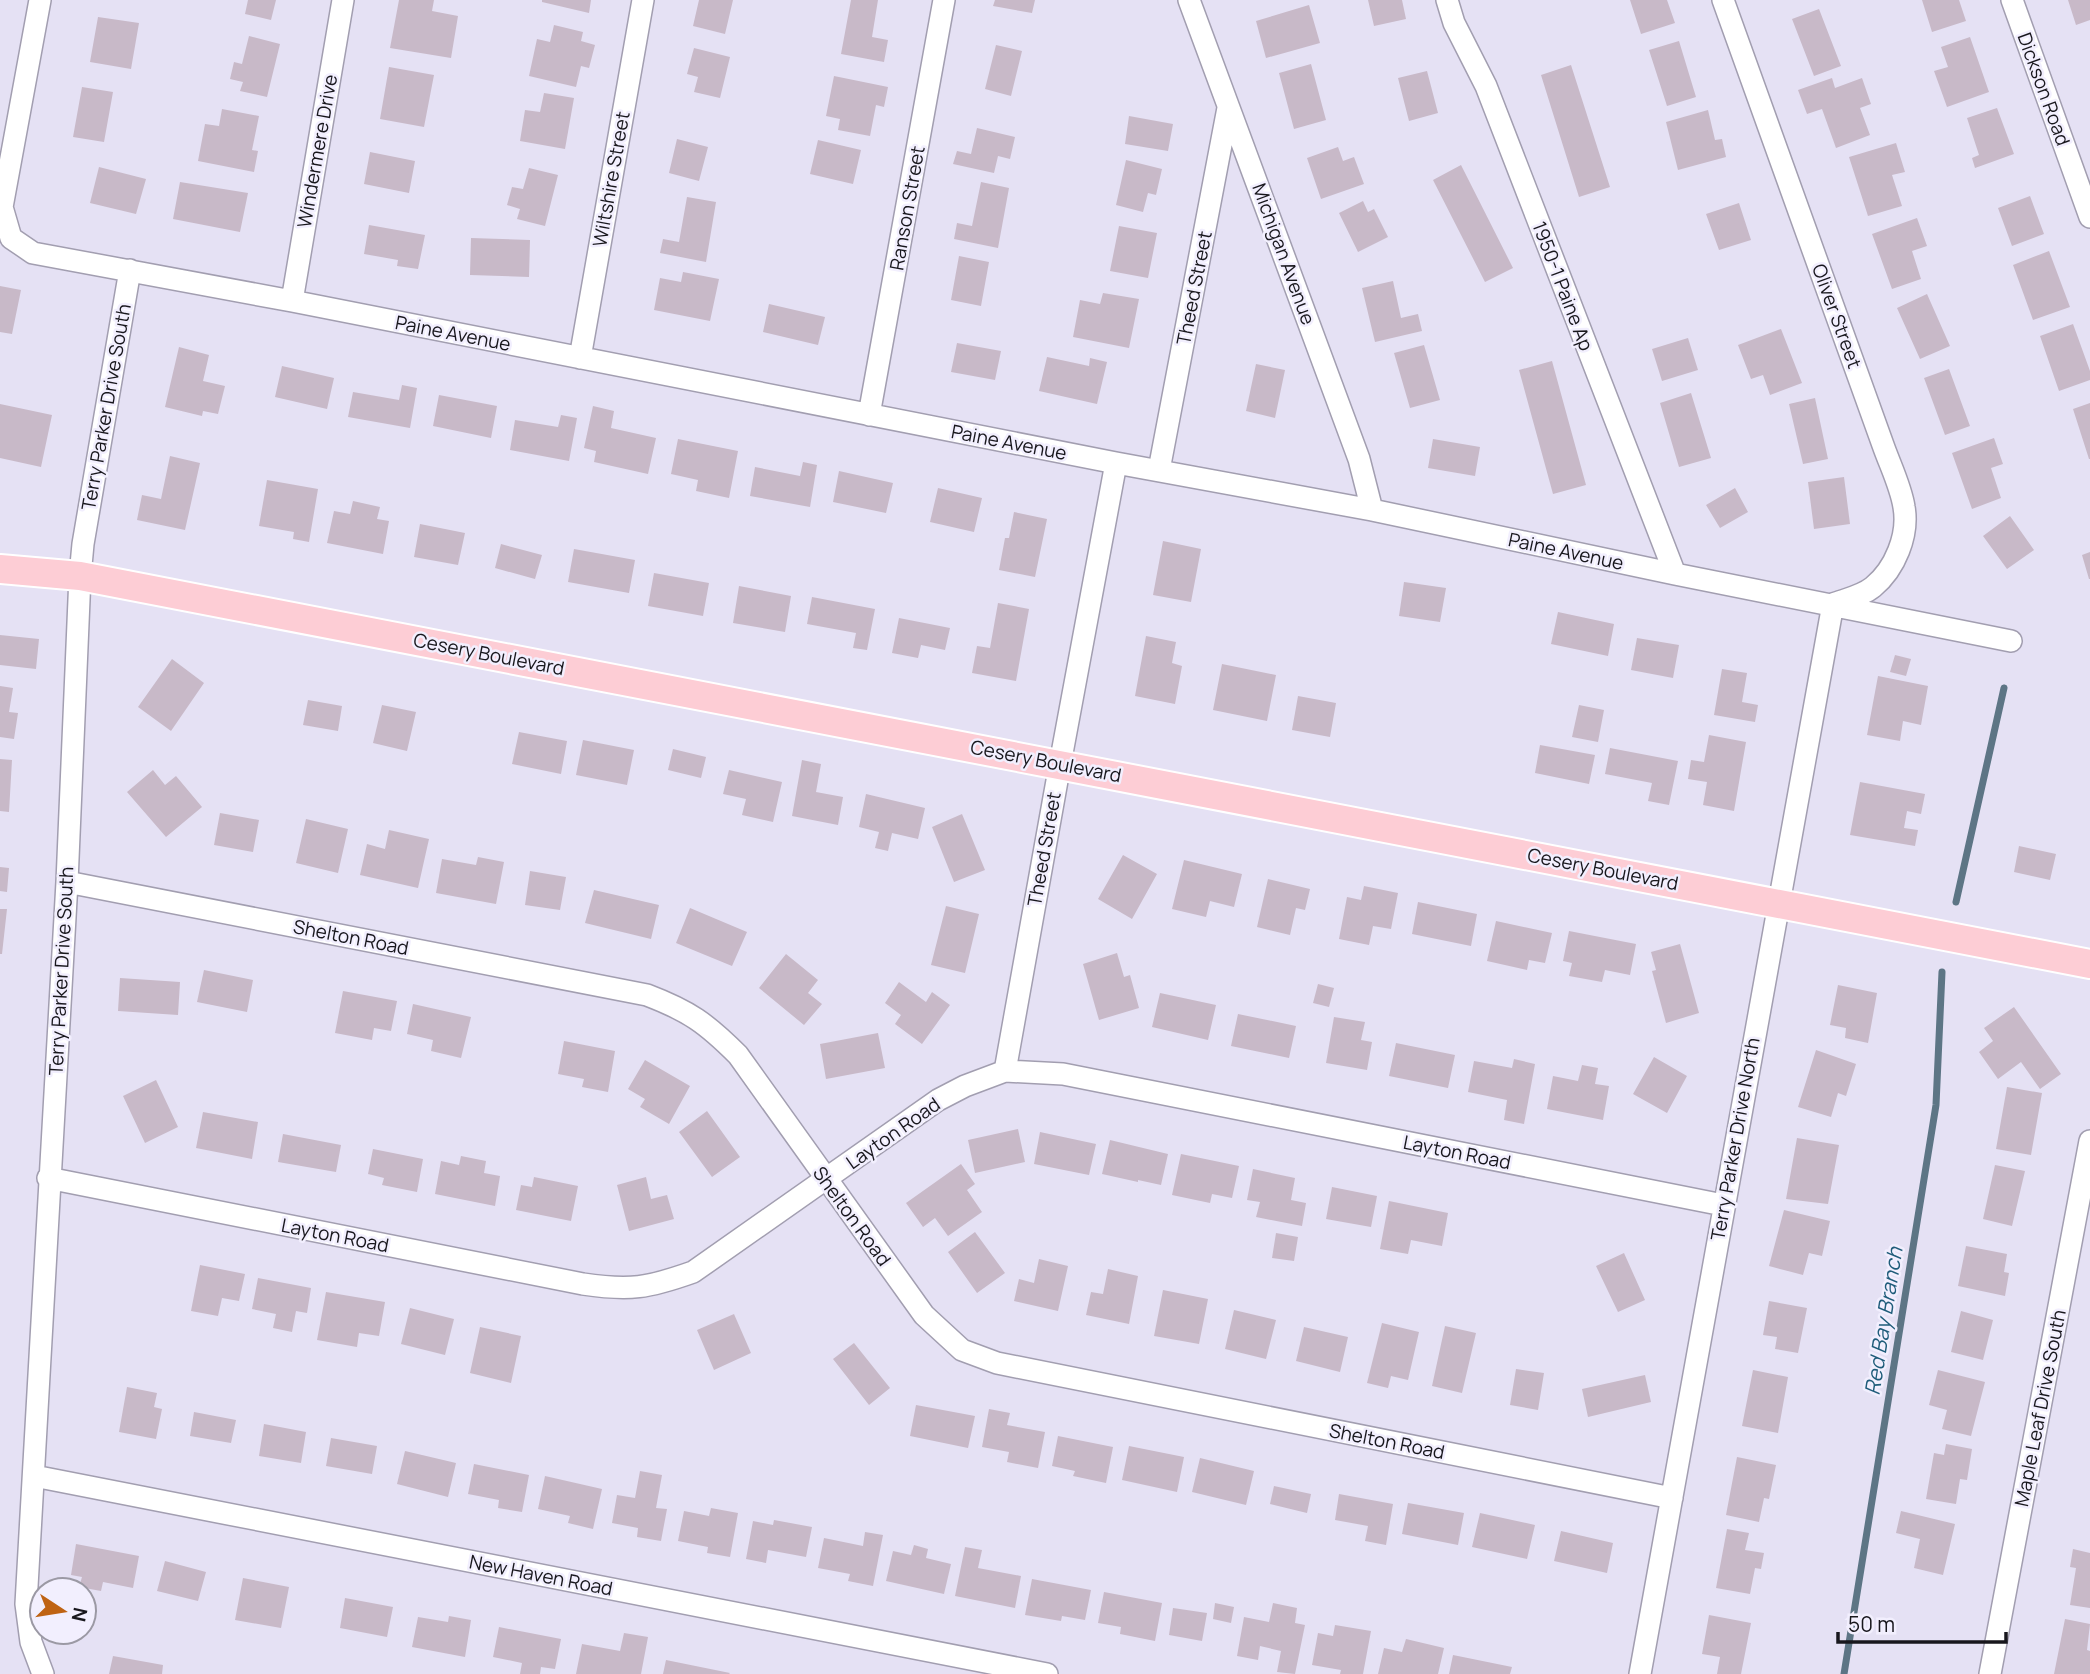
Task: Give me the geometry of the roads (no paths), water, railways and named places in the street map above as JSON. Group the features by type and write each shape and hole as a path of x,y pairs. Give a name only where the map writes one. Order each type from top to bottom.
{"main road":[{"name":"Cesery Boulevard","path":"0,569 80,576 2090,964"}],"street":[{"name":"Paine Avenue","path":"40,0 2,207 11,238 33,253 292,301 1116,463 1373,510 2011,641"},
{"name":"Windermere Drive","path":"292,301 343,0"},
{"name":"Wiltshire Street","path":"580,358 643,0"},
{"name":"Ranson Street","path":"869,415 944,0"},
{"name":"Michigan Avenue","path":"1189,0 1359,458 1373,510"},
{"name":"1950-1 Paine Ap","path":"1447,0 1454,23 1491,99 1675,574"},
{"name":"Oliver Street","path":"1723,0 1905,508 1905,531 1886,575 1865,592 1833,604"},
{"name":"Dickson Road","path":"2012,0 2090,218"},
{"name":"Theed Street","path":"1159,470 1229,106"},
{"name":"Terry Parker Drive South","path":"43,1674 30,1642 26,1604 48,1178 67,881 80,576 83,544 130,270"},
{"name":"Theed Street","path":"1005,1071 1116,463"},
{"name":"Terry Parker Drive North","path":"1640,1674 1833,604"},
{"name":"Shelton Road","path":"67,881 647,995 680,1008 713,1030 738,1055 924,1315 962,1350 997,1363 1672,1498"},
{"name":"Layton Road","path":"48,1178 569,1281 619,1289 656,1285 693,1272 938,1100 965,1086 1005,1071 1063,1074 1723,1205"},
{"name":"Maple Leaf Drive South","path":"1990,1674 2090,1141"},
{"name":"New Haven Road","path":"34,1476 1047,1674"}],"waterway":[{"path":"1956,902 2004,688"},
{"name":"Red Bay Branch","path":"1844,1674 1936,1105 1942,972"}]}
